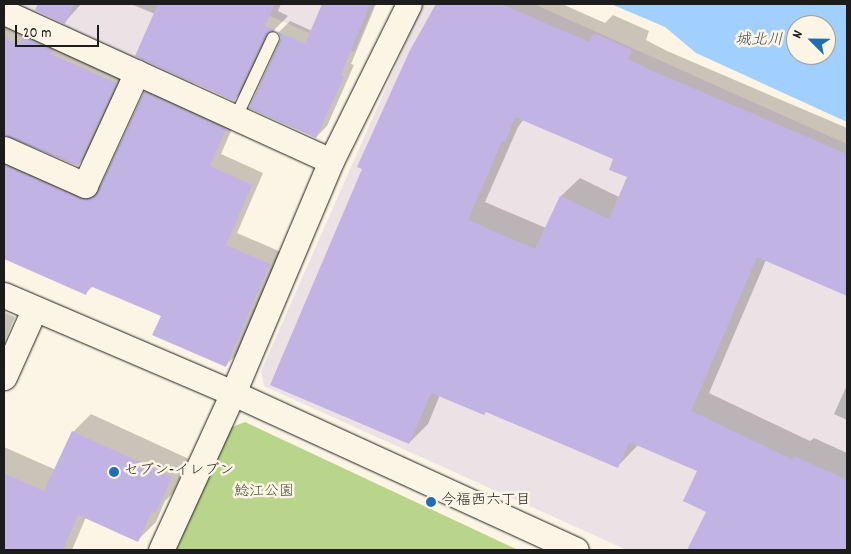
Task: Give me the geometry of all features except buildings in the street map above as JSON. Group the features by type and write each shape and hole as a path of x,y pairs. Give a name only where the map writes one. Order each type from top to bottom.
{"street":[{"path":"161,550 232,393 331,161 409,4"},
{"path":"4,12 331,161"},
{"path":"4,149 85,185 137,72"},
{"path":"4,296 232,393 576,550"},
{"path":"4,378 34,310"}],"lane":[{"path":"236,117 274,38"}],"shaded area":[{"path":"13,4 229,4 192,85"},
{"path":"242,4 375,4 354,52"},
{"path":"423,4 534,4 847,144 847,550 627,550 264,386 261,371"}],"green space":[{"name":"鯰江公園","path":"245,422 518,550 175,550 232,427"}],"water":[{"name":"城北川","path":"611,4 847,4 847,122 696,53 665,27"}],"place":[{"name":"セブン-イレブン","path":"114,472"},
{"name":"今福西六丁目","path":"431,502"}]}
